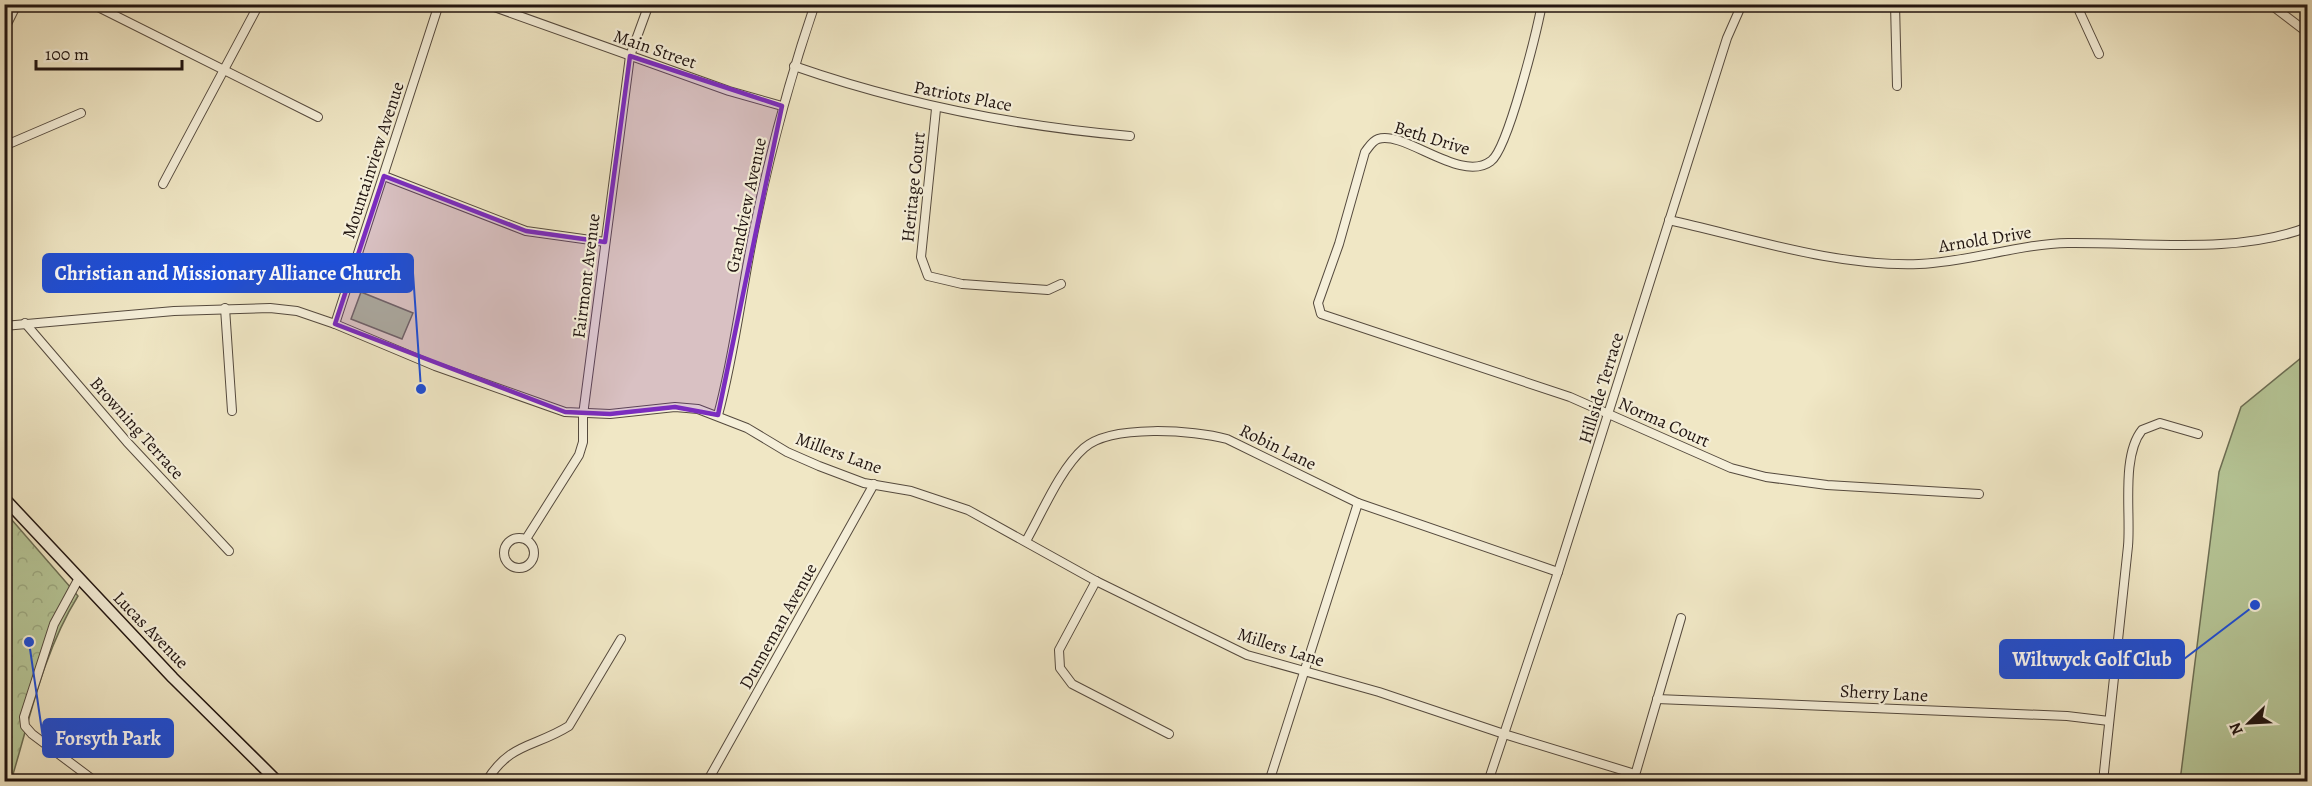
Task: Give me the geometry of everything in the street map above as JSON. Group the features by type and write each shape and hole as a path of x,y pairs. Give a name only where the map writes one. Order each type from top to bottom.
{"street":[{"path":"4,30 17,4"},
{"path":"92,4 318,117"},
{"path":"163,184 259,4"},
{"name":"Mountainview Avenue","path":"335,324 439,4"},
{"name":"Main Street","path":"486,4 630,56 782,106"},
{"name":"Fairmont Avenue","path":"526,539 579,455 583,442 583,414 630,56 649,4"},
{"name":"Grandview Avenue","path":"718,415 730,370 753,236 782,106 815,4"},
{"name":"Beth Drive","path":"1318,308 1365,152 1374,141 1380,138 1392,139 1442,159 1473,167 1481,167 1493,160 1500,149 1509,123 1537,30 1542,4"},
{"name":"Hillside Terrace","path":"1488,782 1558,572 1727,38 1742,4"},
{"path":"1895,4 1897,86"},
{"path":"2076,4 2099,54"},
{"path":"2270,4 2307,33"},
{"name":"Patriots Place","path":"794,66 843,83 936,109 1069,130 1130,136"},
{"name":"Heritage Court","path":"936,109 921,257 928,276 962,284 1048,290 1061,285"},
{"path":"4,146 81,113"},
{"path":"384,176 526,231 605,242"},
{"name":"Arnold Drive","path":"1669,220 1870,263 1919,264 2001,250 2065,243 2225,244 2289,234 2307,227"},
{"path":"225,308 232,411"},
{"name":"Millers Lane","path":"4,326 225,308 270,308 297,311 532,402 583,414 675,407 698,409 718,415 808,461 874,484 911,490 968,510 1096,581 1247,655 1306,671 1634,778"},
{"name":"Norma Court","path":"1318,308 1321,314 1340,323 1570,397 1731,468 1766,477 1827,485 1979,494"},
{"name":"Browning Terrace","path":"25,323 127,442 229,551"},
{"path":"2103,782 2128,542 2129,486 2133,447 2142,430 2160,423 2198,434"},
{"name":"Robin Lane","path":"1026,541 1072,461 1090,443 1120,434 1204,433 1227,439 1358,503 1558,572"},
{"name":"Dunneman Avenue","path":"707,782 874,484"},
{"name":"Lucas Avenue","path":"4,498 173,678 278,782"},
{"path":"1269,782 1358,503"},
{"name":"Fairmont Avenue","path":"518,538 526,539 534,552 531,561 523,567 508,564 503,556 508,542 518,538"},
{"path":"79,578 54,624 24,717 25,726 32,734 96,782"},
{"path":"1096,581 1059,650 1060,668 1072,684 1169,734"},
{"path":"1634,778 1681,618"},
{"path":"486,782 502,760 515,749 555,735 569,726 621,639"},
{"name":"Sherry Lane","path":"1657,699 2067,716 2109,722"}],"highlighted area":[{"path":"630,56 782,106 718,415 675,407 610,414 565,412 335,324 384,176 526,231 605,242"}],"green space":[{"path":"361,292 413,313 402,339 351,319"},
{"path":"2307,353 2307,781 2180,781 2219,472 2241,407"},
{"path":"5,512 78,596 46,663 11,781 5,781"}],"place":[{"name":"Christian and Missionary Alliance Church","path":"421,389"},
{"name":"Wiltwyck Golf Club","path":"2255,605"},
{"name":"Forsyth Park","path":"29,642"}]}
